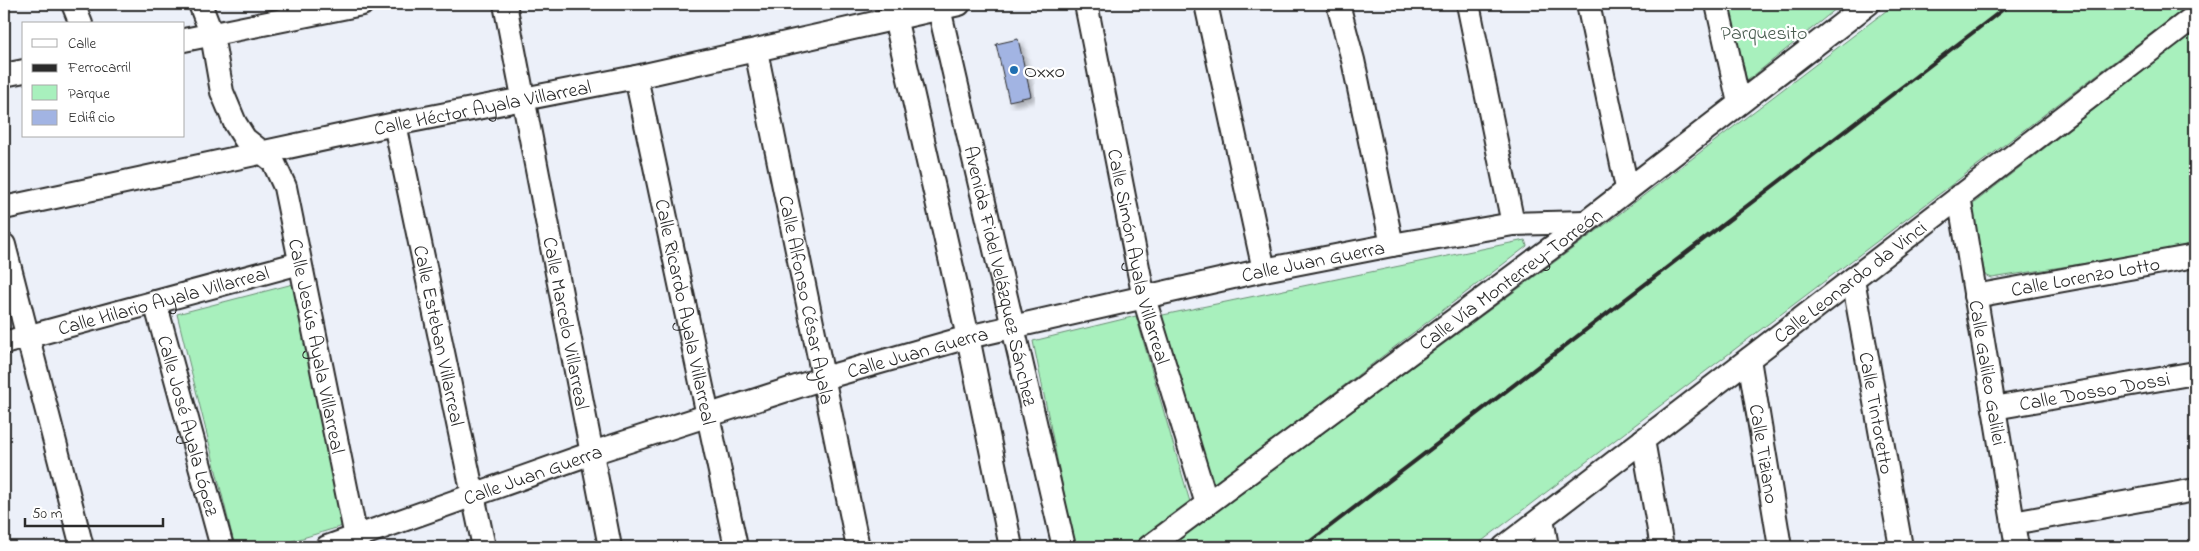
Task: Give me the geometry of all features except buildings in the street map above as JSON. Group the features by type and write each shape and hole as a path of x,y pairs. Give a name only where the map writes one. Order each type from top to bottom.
{"street":[{"path":"74,4 80,22"},
{"name":"Calle Jesús Ayala Villarreal","path":"200,4 212,34 221,87 230,112 245,139 273,161 285,187 357,542"},
{"path":"185,40 362,4"},
{"name":"Calle Marcelo Villarreal","path":"505,4 610,547"},
{"name":"Calle Simón Ayala Villarreal","path":"1086,4 1144,298 1207,504"},
{"path":"1206,4 1264,270"},
{"path":"1338,4 1353,60 1392,245"},
{"path":"1468,4 1513,224"},
{"path":"1588,4 1628,188"},
{"path":"1717,4 1739,103"},
{"name":"Calle Vía Monterrey-Torreón","path":"1149,547 1586,222 1868,4"},
{"name":"Calle Héctor Ayala Villarreal","path":"4,208 395,124 756,51 894,10 945,5"},
{"name":"Avenida Fidel Velázquez Sánchez","path":"945,5 1012,326 1064,547"},
{"path":"894,10 968,337 1011,547"},
{"name":"Calle Leonardo da Vinci","path":"1504,547 2195,16"},
{"name":"Calle Alfonso César Ayala","path":"756,51 858,547"},
{"path":"4,75 22,71"},
{"name":"Calle Ricardo Ayala Villarreal","path":"636,76 710,416 736,547"},
{"name":"Calle Esteban Villarreal","path":"395,124 484,547"},
{"name":"Calle Galileo Galilei","path":"1959,196 2017,547"},
{"name":"Calle Juan Guerra","path":"327,547 357,542 474,496 592,453 824,378 968,337 1264,270 1392,245 1513,224 1586,222"},
{"path":"4,245 82,547"},
{"name":"Calle Lorenzo Lotto","path":"1975,296 2195,256"},
{"name":"Calle Hilario Ayala Villarreal","path":"4,343 300,263"},
{"name":"Calle Tintoretto","path":"1853,279 1901,547"},
{"name":"Calle José Ayala López","path":"155,302 222,547"},
{"name":"Calle Tiziano","path":"1749,359 1780,547"},
{"name":"Calle Dosso Dossi","path":"1994,408 2195,372"},
{"path":"1643,440 1662,547"},
{"path":"2013,523 2195,490"},
{"path":"1542,518 1547,547"}],"green space":[{"name":"Parquesito","path":"1729,4 1842,4 1747,81"},
{"path":"1895,4 2190,4 1474,547 1169,547 1614,218"},
{"path":"2195,31 2195,246 1992,278 1985,275 1972,209 1974,203"},
{"path":"1525,240 1527,246 1215,484 1208,480 1161,320 1163,315"},
{"path":"297,283 343,526 272,547 235,547 177,314"},
{"path":"1136,316 1190,502 1131,547 1075,547 1033,341"}],"railway":[{"path":"1303,547 2010,4"}],"place":[{"name":"Oxxo","path":"1014,70"}]}
